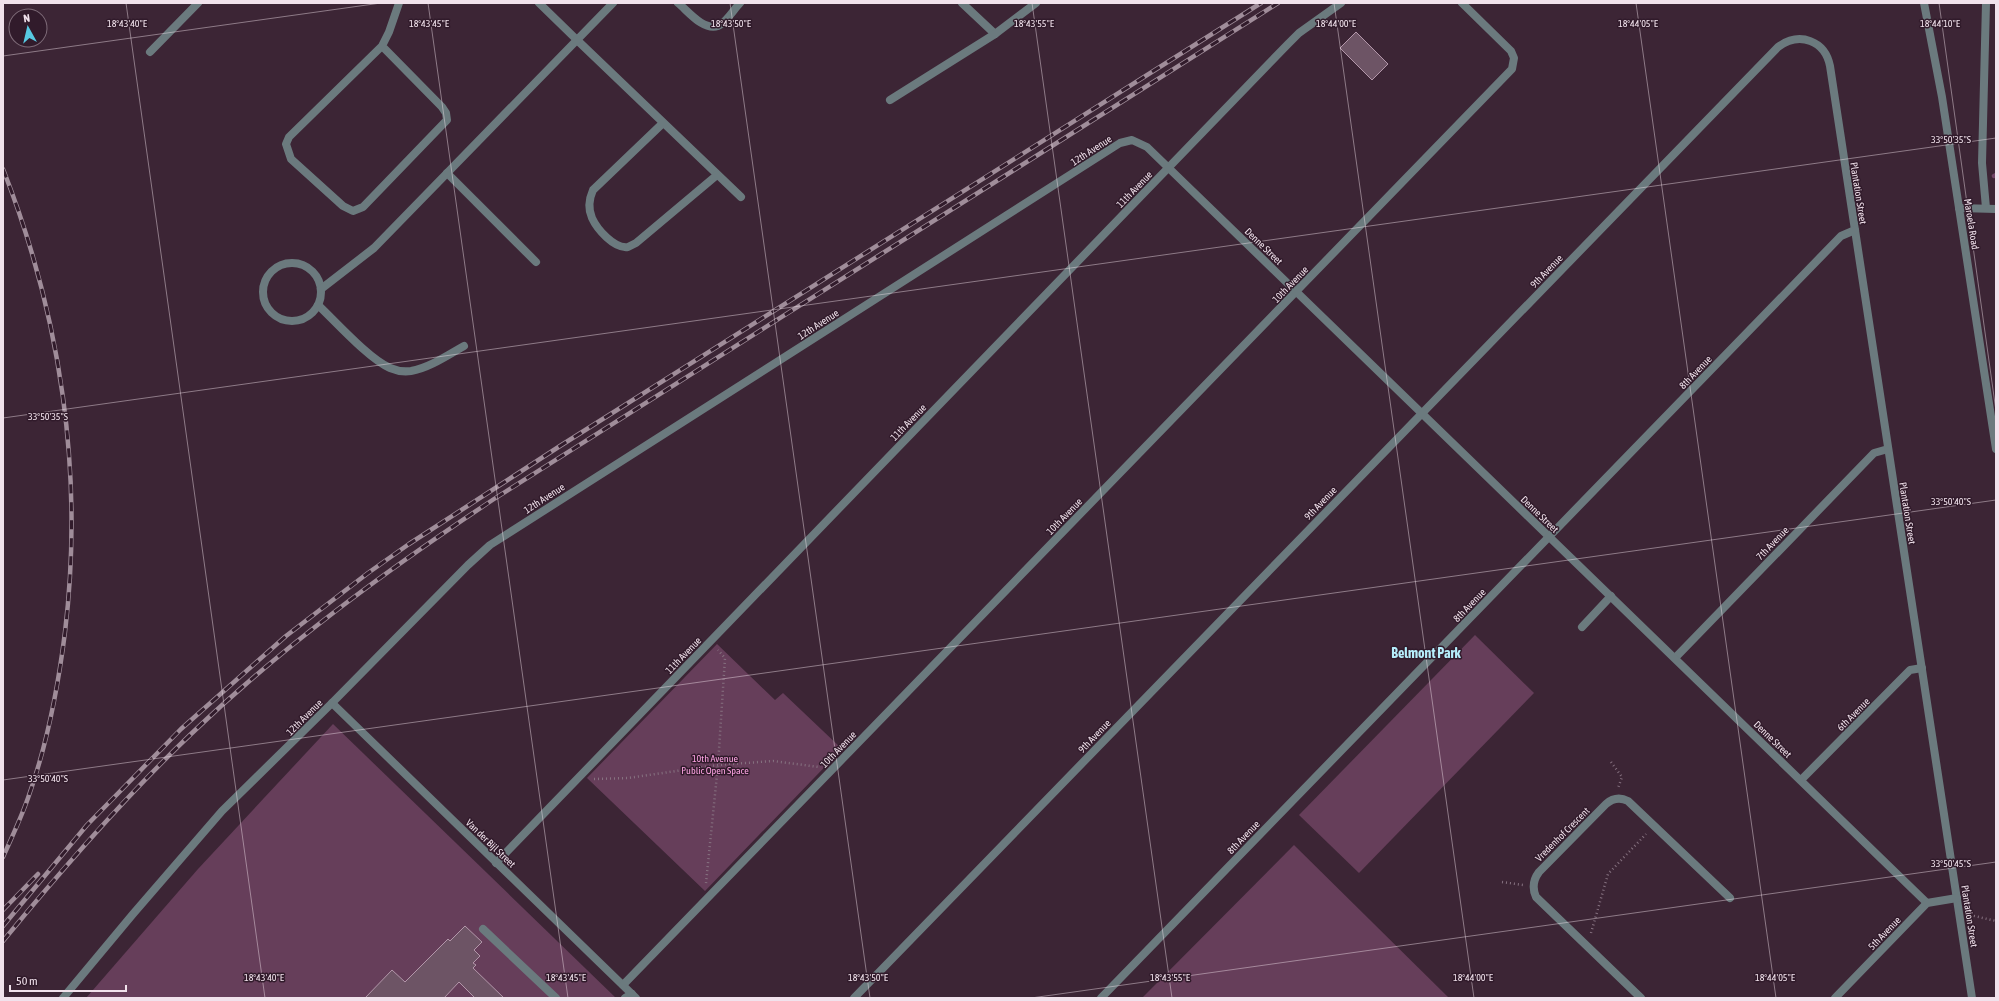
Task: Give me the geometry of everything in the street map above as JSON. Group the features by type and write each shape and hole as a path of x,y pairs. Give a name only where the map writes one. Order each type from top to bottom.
{"street":[{"path":"150,52 198,3"},
{"path":"382,46 442,107 446,113 447,120 363,207 353,211 347,210 291,159 286,144 289,137 382,46 390,32 399,3"},
{"path":"539,3 741,197"},
{"path":"321,289 374,248 613,3"},
{"path":"678,3 702,24 712,27 722,23 740,3"},
{"path":"962,3 995,34"},
{"path":"890,100 995,34 1036,3"},
{"name":"11th Avenue","path":"496,863 1299,33 1341,3"},
{"name":"10th Avenue","path":"623,985 1512,69 1514,58 1511,51 1462,3"},
{"name":"Maroela Road","path":"1924,3 1942,97 1996,449"},
{"path":"1986,3 1982,163 1986,208"},
{"name":"9th Avenue","path":"854,998 1778,46 1792,39 1808,40"},
{"name":"Plantation Street","path":"1808,40 1821,47 1828,59 1972,998"},
{"path":"663,123 593,190 590,198 592,219 606,237 620,246 628,247 636,243 717,175"},
{"name":"12th Avenue","path":"63,998 222,811 332,703 468,565 502,537 1120,143 1132,140 1137,141"},
{"name":"Denne Street","path":"1137,141 1147,146 1927,902"},
{"path":"447,173 536,262"},
{"path":"1959,208 1996,209"},
{"name":"8th Avenue","path":"1101,998 1841,236 1855,230"},
{"path":"294,263 306,266 316,274 321,289 318,305 313,312 303,318 291,321 282,319 275,315 265,302 264,286 267,278 278,266 294,263"},
{"path":"318,305 367,352 389,368 399,371 424,367 464,346"},
{"name":"7th Avenue","path":"1675,658 1874,453 1888,449"},
{"path":"1582,627 1611,596"},
{"name":"6th Avenue","path":"1801,780 1910,670 1922,668"},
{"name":"Van der Bijl Street","path":"332,703 623,985 631,997"},
{"path":"1616,798 1628,801 1730,898"},
{"name":"Vredenhof Crescent","path":"1533,887 1536,876 1539,872 1606,804 1616,798"},
{"path":"1533,887 1536,897 1641,998"},
{"path":"1927,902 1957,898"},
{"name":"5th Avenue","path":"1835,998 1927,902"},
{"path":"483,929 556,998"}],"path":[{"path":"710,642 725,658 718,765 706,886 710,895"},
{"path":"583,773 595,780 628,778 718,765 773,761 822,767 829,773"},
{"path":"1610,762 1622,777 1616,798"},
{"path":"1587,945 1608,874 1654,825"},
{"path":"1502,882 1533,887"},
{"path":"1959,914 1996,921"}],"green space":[{"path":"1475,635 1534,693 1359,873 1299,815"},
{"name":"10th Avenue Public Open Space","path":"717,644 775,700 783,693 842,749 705,891 587,778"},
{"path":"333,724 616,998 86,998 198,869"},
{"path":"1294,845 1449,998 1142,998"}],"building":[{"path":"1356,32 1388,64 1372,80 1340,48"},
{"path":"465,926 482,942 474,950 480,956 473,963 476,965 473,968 504,998 475,998 459,982 444,998 365,998 392,970 405,982 448,939 450,941"}],"railway":[{"path":"3,926 87,825 181,729 286,636 368,573 409,544 560,446 1261,3"},
{"path":"3,941 94,834 166,758 226,701 300,639 376,581 494,499 1278,3"},
{"path":"3,169 23,225 40,282 53,339 63,397 69,455 71,514 70,573 65,632 55,695 35,778 3,857"},
{"path":"3,910 38,874"}],"district":[{"name":"Belmont Park","path":"1426,653"}]}
